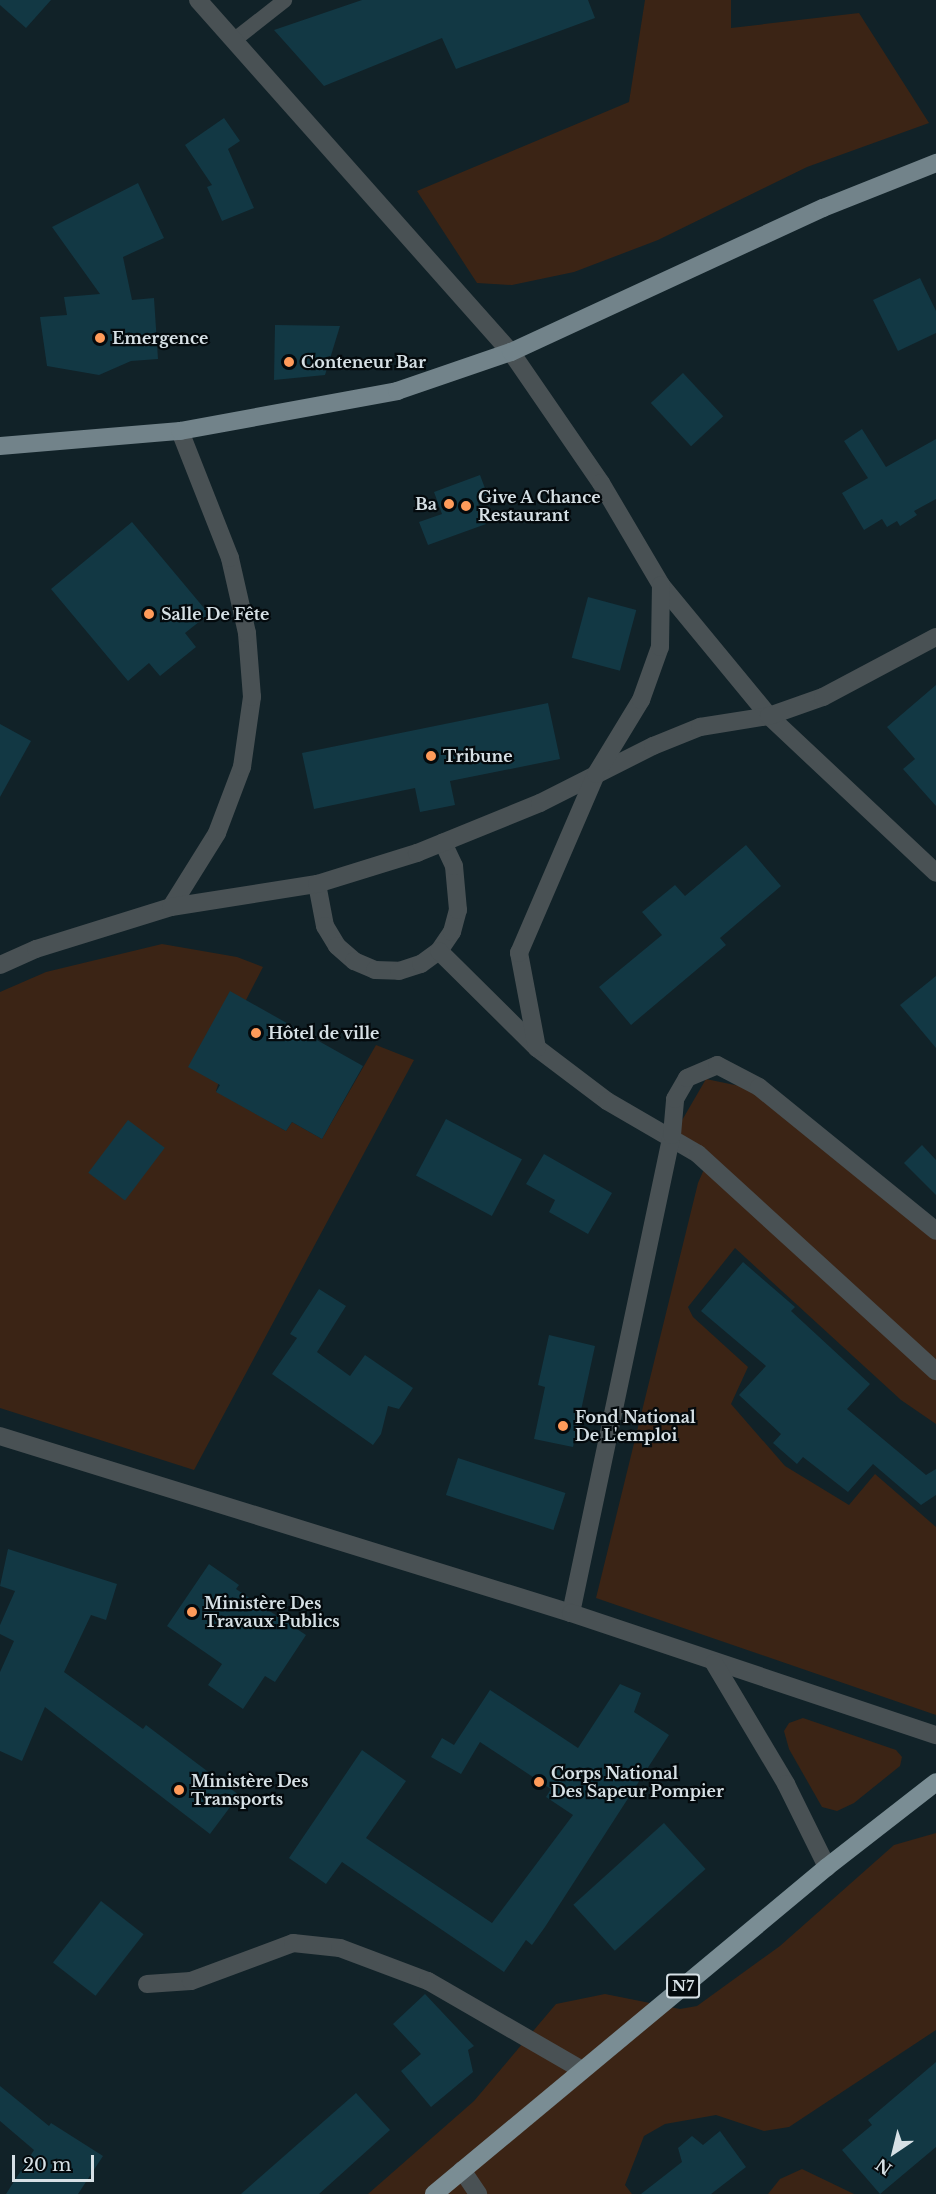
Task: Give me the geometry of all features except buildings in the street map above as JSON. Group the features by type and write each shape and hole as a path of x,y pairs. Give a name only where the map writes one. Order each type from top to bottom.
{"highway":[{"name":"N7","path":"434,2194 827,1867 936,1782"}],"main road":[{"path":"0,446 180,431 397,392 511,352 823,208 936,163"}],"street":[{"path":"198,0 511,352 601,483 661,585 769,716 936,873"},
{"path":"171,907 218,833 242,767 252,697 247,633 230,558 180,431"},
{"path":"537,1048 519,953 596,774 641,700 660,646 661,585"},
{"path":"0,965 36,949 171,907 316,884 443,842 540,803 596,774 700,727 769,716 823,697 936,637"},
{"path":"316,884 325,926 337,946 354,961 375,970 399,971 421,964 440,951 452,932 458,910 454,866 443,842"},
{"path":"440,951 537,1048 607,1101 672,1136 723,1177 936,1371"},
{"path":"571,1613 672,1136 679,1087 708,1066 726,1068 759,1087 936,1231"},
{"path":"0,1436 571,1613 714,1663 936,1735"},
{"path":"714,1663 786,1784 827,1867"},
{"path":"147,1984 191,1981 293,1943 340,1948 428,1982 582,2070"},
{"path":"462,2170 478,2194"}],"lane":[{"path":"233,40 284,0"}],"shaded area":[{"path":"645,0 731,0 731,28 859,13 929,123 807,167 658,240 574,272 512,285 477,283 417,191 629,102"},
{"path":"162,944 237,957 263,967 246,1000 216,1091 286,1131 292,1122 322,1139 376,1045 414,1060 194,1470 0,1408 0,992 46,972"},
{"path":"706,1079 754,1089 936,1237 936,1424 901,1400 735,1248 688,1307 693,1317 748,1367 731,1404 785,1466 849,1505 875,1474 936,1527 936,1715 596,1598 698,1183 708,1160 674,1134"},
{"path":"803,1718 896,1750 902,1757 900,1766 854,1803 837,1811 822,1807 789,1749 784,1731 789,1723"},
{"path":"936,1833 936,2030 789,2127 764,2131 716,2115 665,2124 644,2136 625,2185 632,2194 368,2194 474,2101 556,2004 605,1994 680,2009 697,2006 780,1946 894,1845"},
{"path":"802,2169 854,2194 768,2194 780,2179"}],"place":[{"name":"Emergence","path":"100,338"},
{"name":"Conteneur Bar","path":"289,362"},
{"name":"Ba","path":"449,504"},
{"name":"Give A Chance Restaurant","path":"466,506"},
{"name":"Salle De Fête","path":"149,614"},
{"name":"Tribune","path":"431,756"},
{"name":"Hôtel de ville","path":"256,1033"},
{"name":"Fond National De L'emploi","path":"563,1426"},
{"name":"Ministère Des Travaux Publics","path":"192,1612"},
{"name":"Corps National Des Sapeur Pompier","path":"539,1782"},
{"name":"Ministère Des Transports","path":"179,1790"}]}
